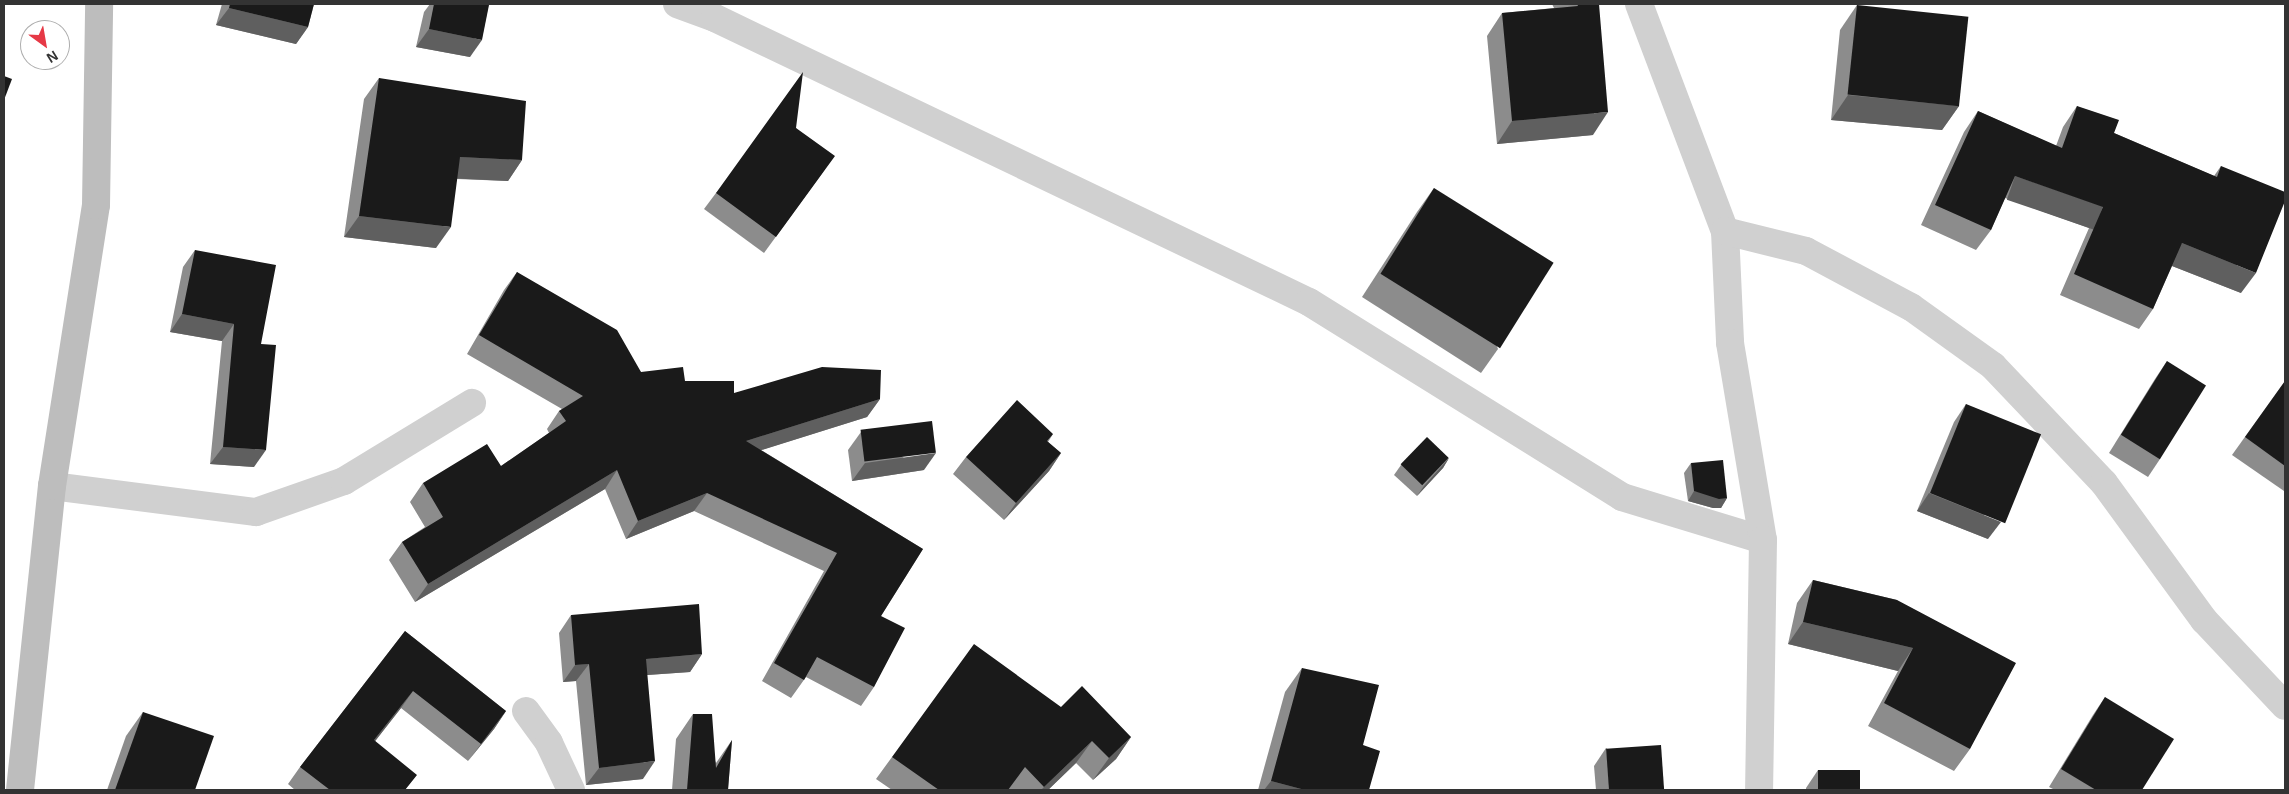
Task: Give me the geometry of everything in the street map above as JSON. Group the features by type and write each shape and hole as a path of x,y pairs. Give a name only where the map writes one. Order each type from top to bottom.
{"street":[{"path":"20,790 52,486 96,205 99,4"},
{"path":"677,4 715,18 1309,302 1622,497 1763,540"},
{"path":"1639,4 1725,231 1730,343 1763,540 1759,790"},
{"path":"1725,231 1806,251 1911,307 1993,366 2104,482 2204,620 2285,706"},
{"path":"52,486 256,512 344,481 472,403"},
{"path":"526,711 549,743 572,790"}],"building":[{"path":"230,4 314,4 308,27 229,8"},
{"path":"434,4 489,5 482,40 429,29"},
{"path":"1577,4 1599,4 1608,112 1512,121 1502,13 1578,6"},
{"path":"1857,5 1968,17 1959,106 1848,95"},
{"path":"803,72 796,128 835,156 776,237 716,193"},
{"path":"4,76 12,79 4,100"},
{"path":"379,78 526,101 522,160 460,157 451,227 359,216"},
{"path":"2077,106 2119,120 2114,133 2217,177 2221,166 2285,192 2285,201 2256,273 2182,243 2153,309 2074,274 2103,207 2015,176 1991,230 1935,205 1978,111 2062,148"},
{"path":"1434,188 1554,263 1500,348 1380,274"},
{"path":"195,250 276,265 261,344 276,345 266,450 223,447 234,324 182,314"},
{"path":"517,272 617,330 641,372 683,367 685,381 734,381 734,393 822,367 881,370 880,399 746,441 923,549 881,616 905,628 874,687 817,657 804,680 774,663 837,553 707,493 638,521 617,470 428,584 402,542 443,517 423,483 487,444 501,466 566,421 559,411 583,396 479,335"},
{"path":"2167,361 2206,385 2160,459 2121,435"},
{"path":"2285,381 2285,466 2245,437"},
{"path":"1017,400 1053,434 1047,441 1061,453 1016,503 966,457"},
{"path":"1966,404 2041,434 2005,523 1930,493"},
{"path":"932,421 936,453 864,462 861,430"},
{"path":"1427,437 1449,458 1422,485 1401,464"},
{"path":"1723,460 1727,498 1719,499 1694,491 1691,463"},
{"path":"1813,580 1897,600 2016,663 1970,749 1884,703 1913,648 1803,622"},
{"path":"699,604 702,654 646,659 655,761 599,768 589,664 575,665 571,615"},
{"path":"405,631 506,711 481,744 413,691 374,740 417,775 405,790 330,790 300,767"},
{"path":"974,644 1061,707 1082,686 1131,737 1109,758 1092,741 1044,787 1025,767 1008,790 939,790 892,757"},
{"path":"1302,668 1379,685 1363,745 1380,751 1369,790 1305,790 1271,781"},
{"path":"2105,697 2174,739 2142,790 2096,790 2061,769"},
{"path":"143,712 214,736 195,790 115,790"},
{"path":"693,714 712,714 716,768 732,740 728,790 687,790"},
{"path":"1661,745 1664,790 1609,790 1606,749"},
{"path":"1818,770 1860,770 1860,790 1818,790"}]}
